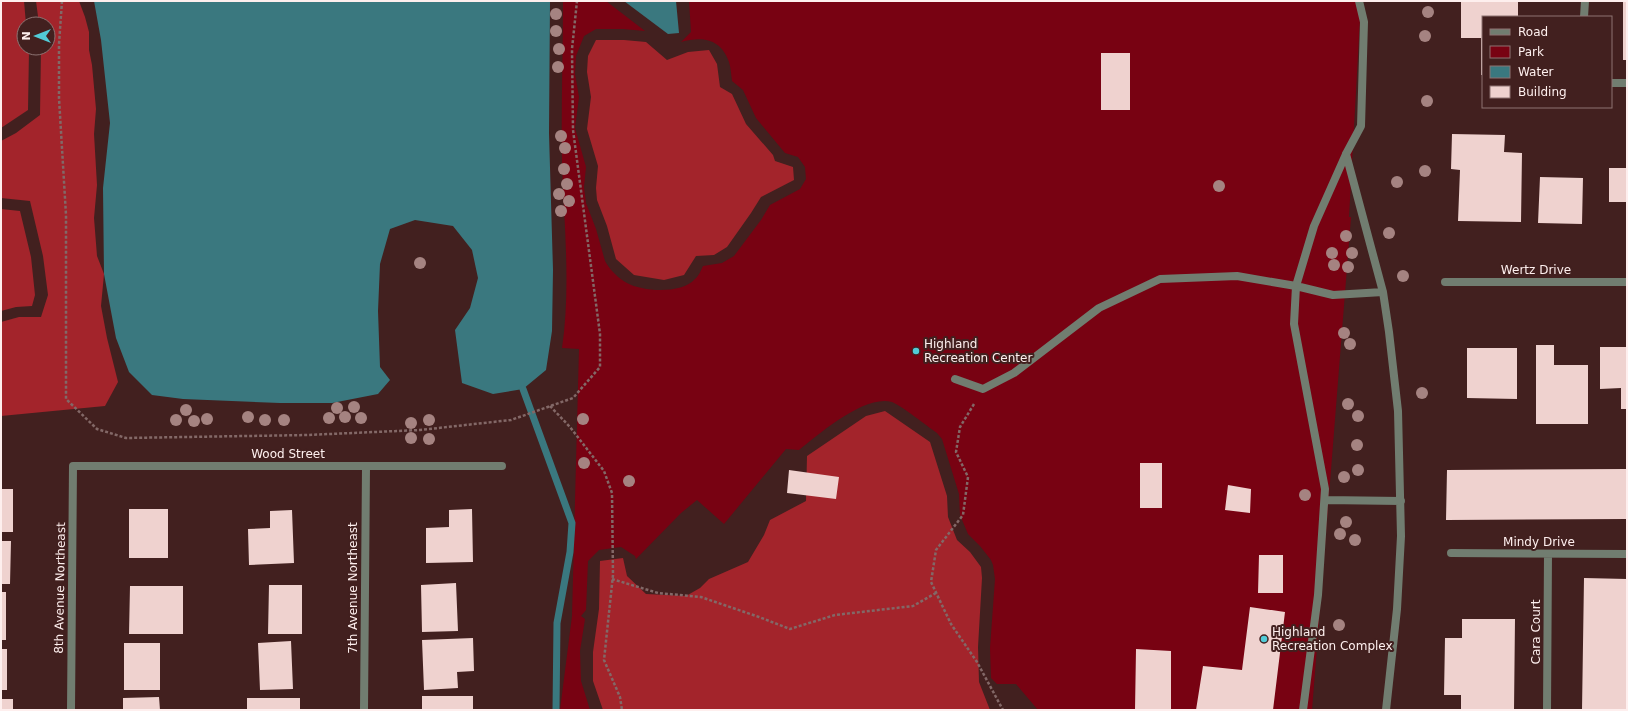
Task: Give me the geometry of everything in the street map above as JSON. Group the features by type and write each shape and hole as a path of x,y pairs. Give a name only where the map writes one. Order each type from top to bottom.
{"street":[{"path":"1303,710 1318,595 1325,489 1294,324 1296,286 1314,226 1346,154 1361,126 1364,22 1359,1"},
{"path":"1584,16 1585,1"},
{"path":"1612,83 1627,84"},
{"path":"1346,154 1383,292 1398,411 1402,536 1397,609 1386,710"},
{"path":"955,379 984,388 1014,373 1099,308 1160,279 1237,276 1296,286 1333,295 1383,292"},
{"name":"Wertz Drive","path":"1445,282 1627,282"},
{"name":"Wood Street","path":"74,466 502,466"},
{"name":"8th Avenue Northeast","path":"71,710 74,466"},
{"name":"7th Avenue Northeast","path":"364,710 366,467"},
{"path":"1325,500 1401,501"},
{"name":"Mindy Drive","path":"1451,553 1627,554"},
{"name":"Cara Court","path":"1547,710 1548,554"}],"path":[{"path":"62,1 59,44 59,98 66,215 66,399 97,429 126,438 306,435 420,430 511,420 573,398 600,367 600,334 573,130 572,49 577,1"},
{"path":"984,388 960,427 956,452 968,477 962,515 936,550 931,582 951,624 977,662 1003,710"},
{"path":"550,406 570,427 604,471 612,493 612,579 604,660 620,697 622,710"},
{"path":"612,579 658,593 701,597 760,617 790,630 835,615 913,606 936,593"}],"green space":[{"path":"563,1 606,1 645,31 596,29 584,36 576,56 575,74 579,97 575,128 586,167 584,187 586,203 596,229 605,261 614,274 627,283 652,290 662,290 689,284 698,276 703,266 722,263 734,256 761,220 770,205 800,189 806,179 805,167 798,157 785,153 756,118 743,90 732,81 729,62 726,54 721,48 710,41 704,40 697,39 681,42 691,32 689,1 1361,1 1349,217 1351,217 1312,710 1038,710 1016,684 997,684 991,678 990,648 995,579 993,565 980,546 968,534 960,515 959,494 942,439 937,433 902,408 892,402 881,401 856,409 830,426 799,450 786,449 724,524 697,500 681,513 636,559 635,556 621,547 599,550 588,561 586,610 581,616 585,619 580,651 581,681 590,710 560,710 572,616 579,349 562,348 566,302 562,163"}],"shaded area":[{"path":"1,1 24,1 25,16 16,16 16,56 29,56 28,110 1,128"},
{"path":"36,1 79,1 89,32 89,50 92,65 96,109 94,134 97,185 94,218 97,256 104,274 101,306 118,382 105,406 1,416 1,322 19,317 41,317 48,295 43,256 30,201 1,198 1,141 16,133 40,115 41,56 56,56 56,16 38,16"},
{"path":"596,40 646,42 667,60 688,52 709,50 717,64 720,87 732,94 746,124 773,155 775,161 793,167 794,180 761,197 727,247 714,255 696,256 684,275 664,280 634,275 616,259 607,226 597,200 596,188 598,166 587,129 591,97 587,72 588,56"},
{"path":"1,209 20,211 31,257 35,295 32,306 16,307 1,311"},
{"path":"885,411 930,442 947,496 948,517 957,540 970,552 981,567 982,578 978,647 979,682 990,710 603,710 593,681 593,652 599,609 600,561 623,558 627,576 646,594 686,596 700,588 709,579 748,562 764,535 770,520 806,501 807,456 866,416"}],"water":[{"path":"94,1 550,1 549,133 553,270 552,331 546,370 523,389 493,394 462,383 455,330 470,308 478,278 472,250 453,226 415,220 390,229 380,264 378,311 380,367 390,380 378,394 332,403 280,403 183,399 152,395 129,372 116,338 104,274 103,188 110,123 101,40"},
{"path":"624,1 676,1 679,33 668,34"}],"building":[{"path":"1461,1 1518,1 1518,16 1482,16 1482,75 1481,38 1461,38"},
{"path":"1623,1 1627,1 1627,60 1623,60"},
{"path":"1101,53 1130,53 1130,110 1101,110"},
{"path":"1452,134 1505,135 1504,152 1522,153 1521,222 1458,221 1460,170 1451,169"},
{"path":"1609,168 1627,168 1627,202 1609,202"},
{"path":"1540,177 1583,178 1582,224 1538,223"},
{"path":"1536,345 1554,345 1554,365 1588,365 1588,424 1536,424"},
{"path":"1600,347 1627,347 1627,409 1621,409 1621,388 1600,389"},
{"path":"1467,348 1517,348 1517,399 1467,398"},
{"path":"1140,463 1162,463 1162,508 1140,508"},
{"path":"1627,469 1627,519 1446,520 1447,470"},
{"path":"789,470 839,477 836,499 787,493"},
{"path":"1228,485 1251,489 1250,513 1225,510"},
{"path":"1,489 13,489 13,532 1,532"},
{"path":"129,509 168,509 168,558 129,558"},
{"path":"472,509 473,562 426,563 426,528 449,527 449,510"},
{"path":"292,510 294,563 249,565 248,529 270,528 270,511"},
{"path":"1,541 11,541 10,584 1,584"},
{"path":"1259,555 1283,555 1283,593 1258,593"},
{"path":"1584,578 1627,579 1627,710 1582,710"},
{"path":"456,583 458,631 422,632 421,585"},
{"path":"269,585 302,585 302,634 268,634"},
{"path":"130,586 183,586 183,634 129,634"},
{"path":"1,592 6,592 6,640 1,640"},
{"name":"Highland Recreation Complex","path":"1250,607 1285,612 1273,710 1196,710 1203,666 1242,670"},
{"path":"1462,619 1515,619 1514,710 1461,710 1461,695 1444,695 1445,638 1462,638"},
{"path":"473,638 474,671 457,672 458,688 424,690 422,640"},
{"path":"291,641 293,689 260,690 258,643"},
{"path":"124,643 160,643 160,690 124,690"},
{"path":"1,649 7,649 7,690 1,690"},
{"path":"1136,649 1171,651 1171,710 1135,710"},
{"path":"422,696 473,696 473,710 422,710"},
{"path":"159,697 160,710 123,710 123,698"},
{"path":"247,698 300,698 300,710 247,710"},
{"path":"1,699 13,699 13,710 1,710"}],"waterway":[{"path":"523,389 572,523 570,552 557,623 556,710"}],"place":[{"name":"Highland Recreation Center","path":"916,351"},
{"name":"Highland Recreation Complex","path":"1264,639"}]}
